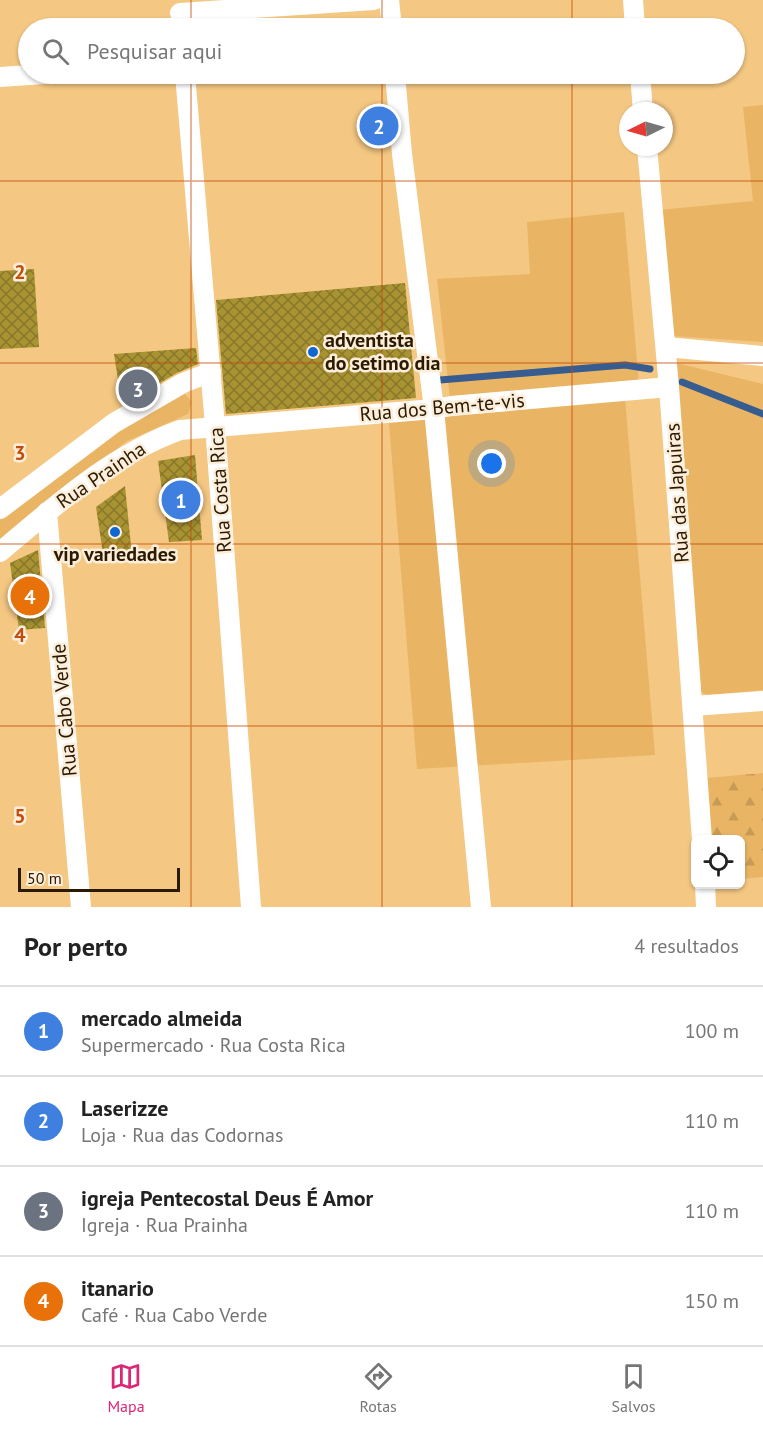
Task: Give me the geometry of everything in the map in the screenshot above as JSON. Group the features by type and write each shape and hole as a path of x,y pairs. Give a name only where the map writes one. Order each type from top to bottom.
{"street":[{"path":"180,14 374,0"},
{"path":"389,0 391,18"},
{"path":"633,0 634,18"},
{"path":"0,77 18,76"},
{"name":"Rua Costa Rica","path":"185,84 211,372 250,907"},
{"path":"396,84 402,154 434,409 481,907"},
{"path":"641,84 642,102"},
{"name":"Rua das Japuiras","path":"648,156 666,347 702,835"},
{"path":"666,347 763,356"},
{"name":"Rua Prainha","path":"0,509 114,423 183,382 211,372"},
{"name":"Rua dos Bem-te-vis","path":"215,426 434,409 669,387"},
{"name":"Rua Prainha","path":"0,552 47,512 113,463 153,440 180,430 215,426"},
{"name":"Rua Cabo Verde","path":"47,512 81,907"},
{"path":"693,706 763,701"},
{"path":"705,889 706,907"}],"green space":[{"path":"763,105 763,342 672,336 659,210 753,201 743,107"},
{"path":"624,212 639,384 450,399 437,279 530,274 527,222"},
{"path":"672,362 763,384 763,690 708,695 700,692"},
{"path":"185,394 192,402 188,414 127,441 0,541 0,520 84,453 175,395"},
{"path":"625,398 655,755 417,769 389,423"},
{"path":"763,773 763,877 745,879 745,835 711,835 706,778"}],"building":[{"path":"34,269 39,347 0,349 0,271"},
{"name":"adventista do setimo dia","path":"405,283 416,398 226,414 216,300"},
{"path":"196,348 198,364 177,373 122,405 114,354"},
{"path":"195,455 202,540 169,542 158,461"},
{"name":"vip variedades","path":"125,486 132,556 104,560 96,507"},
{"path":"38,550 45,628 19,630 10,563"}],"waterway":[{"path":"440,380 625,365 650,369"},
{"path":"682,382 763,414"}],"place":[{"name":"Laserizze","path":"379,126"},
{"name":"adventista do setimo dia","path":"313,352"},
{"name":"igreja Pentecostal Deus É Amor","path":"138,389"},
{"name":"mercado almeida","path":"181,500"},
{"name":"vip variedades","path":"115,532"},
{"name":"itanario","path":"30,596"}]}
